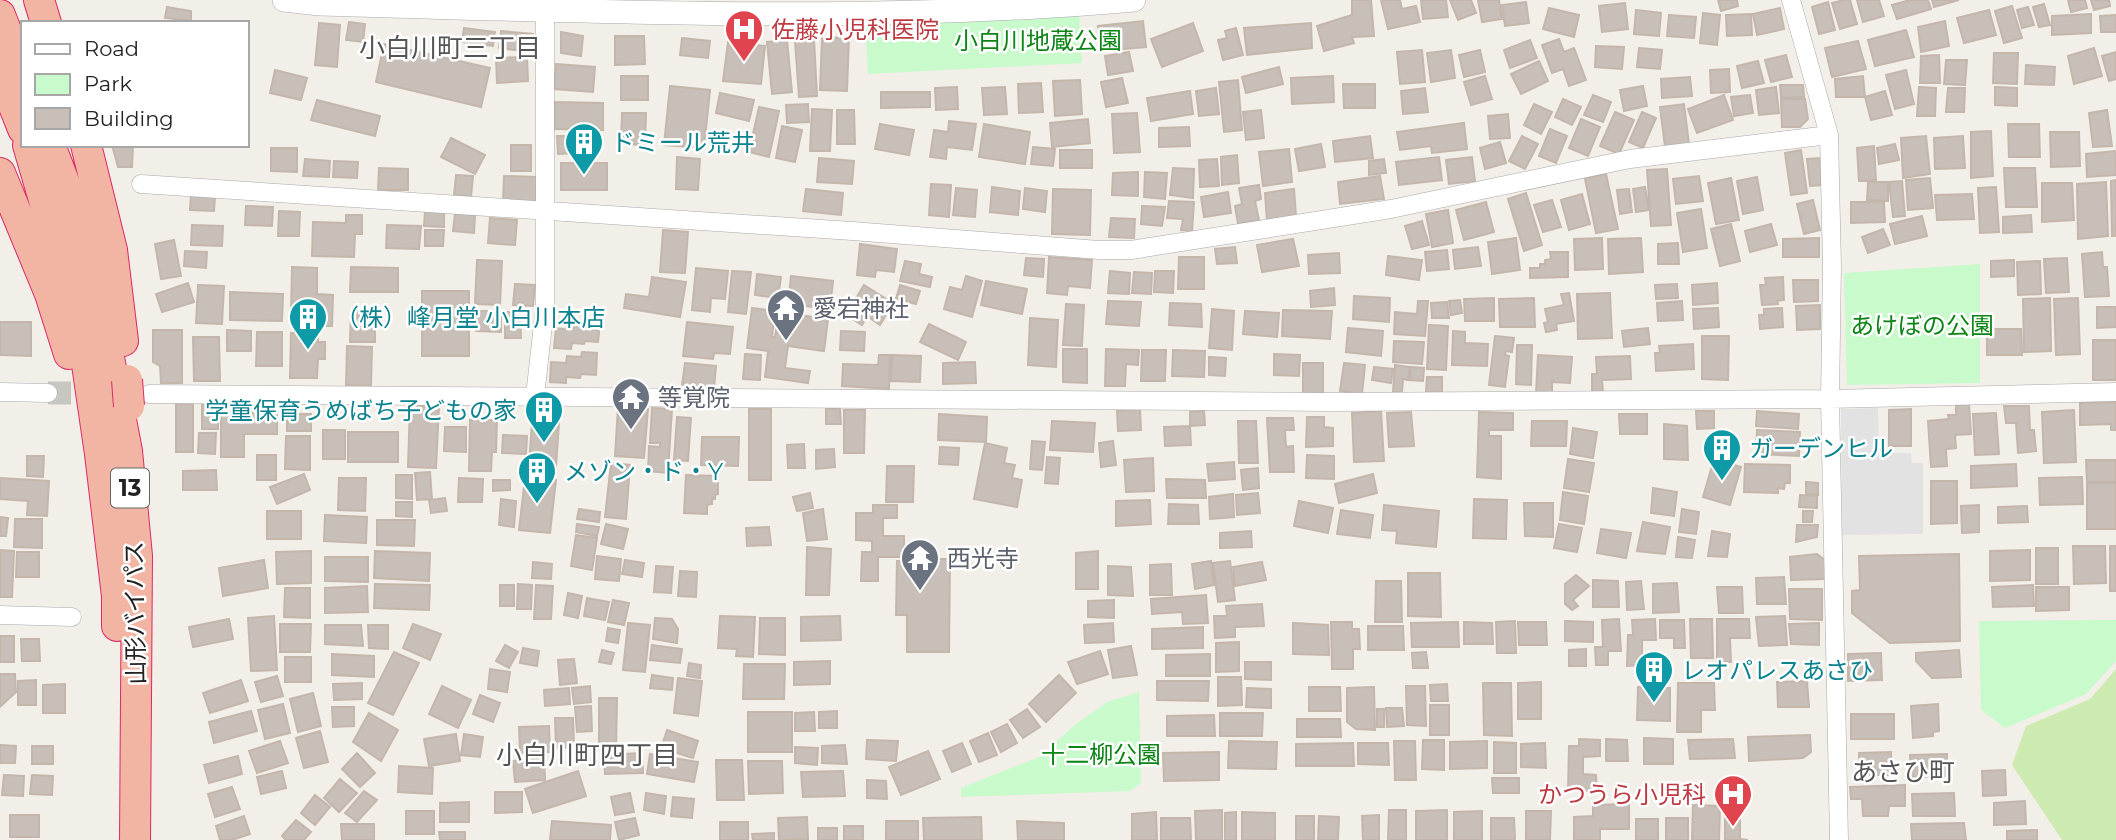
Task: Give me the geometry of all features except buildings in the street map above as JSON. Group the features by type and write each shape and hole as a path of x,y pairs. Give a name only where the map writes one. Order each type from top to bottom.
{"highway":[{"path":"39,0 46,21"},
{"path":"0,15 21,69"},
{"path":"0,71 21,124"},
{"name":"山形バイパス","path":"29,147 82,330 100,454 117,596 119,840"},
{"name":"山形バイパス","path":"51,147 76,213 106,342 127,451 137,556 135,840"},
{"path":"86,147 112,250 135,393 139,516 137,556"},
{"path":"0,173 50,294 100,454"}],"street":[{"path":"284,0 319,4 544,5 855,15 1134,0"},
{"path":"1791,0 1829,135 1832,266 1830,399 1839,840"},
{"path":"536,396 545,307 544,5"},
{"path":"141,184 1130,250 1391,209 1630,159 1829,135"},
{"path":"0,392 48,393"},
{"path":"135,393 1093,402 1830,399 2116,392"},
{"path":"0,615 72,617"}],"green space":[{"name":"小白川地蔵公園","path":"1079,12 1082,63 868,74 865,23"},
{"name":"あけぼの公園","path":"1980,264 1980,383 1847,385 1844,273"},
{"path":"2116,620 2116,661 2086,694 2005,728 1981,710 1979,621"},
{"path":"2116,669 2116,840 2062,840 2012,765 2026,726 2090,699"},
{"name":"十二柳公園","path":"1139,692 1141,783 1130,791 961,797 961,788 1039,757 1076,724 1107,702"}],"shaded area":[{"path":"1878,408 1879,453 1911,453 1912,463 1923,463 1923,534 1842,535 1841,409"}],"tunnel":[{"path":"48,393 107,393"}],"place":[{"name":"佐藤小児科医院","path":"744,63"},
{"name":"ドミール荒井","path":"584,176"},
{"name":"愛宕神社","path":"786,342"},
{"name":"（株）峰月堂 小白川本店","path":"308,351"},
{"name":"等覚院","path":"631,431"},
{"name":"学童保育うめばち子どもの家","path":"544,444"},
{"name":"ガーデンヒル","path":"1722,482"},
{"name":"メゾン・ド・Y","path":"537,505"},
{"name":"西光寺","path":"920,592"},
{"name":"レオパレスあさひ","path":"1654,704"},
{"name":"かつうら小児科","path":"1733,828"}],"district":[{"name":"小白川町三丁目","path":"450,48"},
{"name":"小白川町四丁目","path":"587,755"},
{"name":"あさひ町","path":"1903,772"}]}
